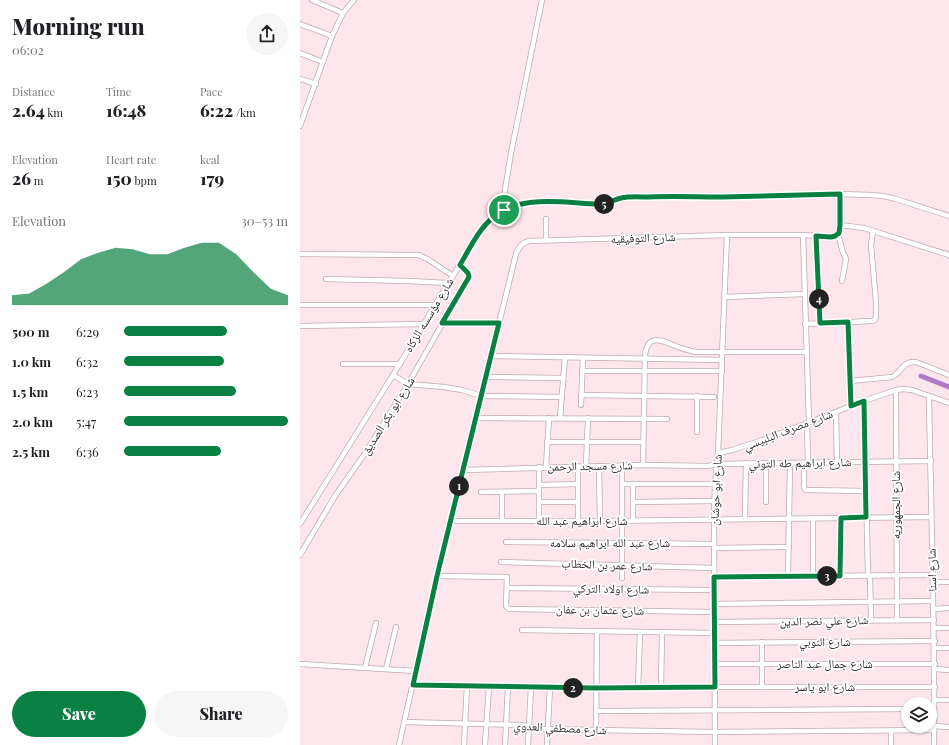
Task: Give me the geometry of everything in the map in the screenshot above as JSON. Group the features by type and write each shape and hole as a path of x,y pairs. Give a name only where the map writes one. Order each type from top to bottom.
{"street":[{"path":"312,0 343,13"},
{"path":"300,126 302,112 316,84 332,36 343,13 354,0"},
{"path":"504,210 505,190 511,153 542,0"},
{"path":"300,24 332,36"},
{"path":"300,53 323,62"},
{"path":"300,79 316,84"},
{"path":"840,194 840,230 837,235 840,239 842,250 846,256 842,281"},
{"name":"شارع مؤسسه الزكاه","path":"300,524 479,234 494,216 504,210 527,203 556,202 604,204 624,198 840,194 883,196 909,202 949,216"},
{"path":"546,219 546,240"},
{"path":"840,225 864,228 949,255"},
{"path":"805,324 875,320 876,302 871,245 873,231"},
{"name":"شارع التوفيقيه","path":"399,745 450,521 518,249 521,245 524,242 529,241 546,240 728,235 802,235 831,237 837,235"},
{"name":"شارع ابو حوشان","path":"715,745 714,501 718,453 728,235"},
{"path":"802,235 808,423 804,488 806,490 866,491"},
{"path":"816,236 820,323"},
{"path":"300,254 419,255 452,276"},
{"name":"شارع ابو بكر الصديق","path":"300,555 335,496 366,452 408,384 469,277 468,273 458,267"},
{"path":"326,279 448,283"},
{"path":"725,297 804,294"},
{"path":"300,305 434,305"},
{"path":"848,322 851,406"},
{"path":"442,323 499,323"},
{"path":"300,326 424,324"},
{"path":"643,465 645,349 652,341 657,340 668,342 679,348 691,351 806,352"},
{"path":"491,356 722,360"},
{"path":"560,418 565,358"},
{"path":"581,406 583,358"},
{"path":"850,381 892,377 897,374 906,364 912,362 916,362 949,375"},
{"path":"343,364 400,364"},
{"path":"582,371 722,371"},
{"path":"393,375 408,384 444,387 462,390 481,396 562,397"},
{"path":"486,377 563,378"},
{"name":"شارع مصرف البلبيسي","path":"718,453 738,448 896,390 912,390 949,403"},
{"name":"شارع الجمهوريه","path":"896,390 897,620"},
{"path":"581,395 714,396"},
{"path":"697,432 698,396"},
{"name":"شارع اسنا","path":"930,396 935,697"},
{"path":"864,401 866,517 871,620"},
{"path":"836,412 837,462"},
{"path":"476,418 667,419"},
{"path":"546,467 549,418"},
{"path":"586,466 588,418"},
{"path":"547,442 643,442"},
{"name":"شارع ابراهيم طه التوني","path":"717,464 930,461"},
{"path":"745,519 746,463"},
{"path":"766,463 766,502"},
{"path":"788,576 790,463"},
{"name":"شارع مسجد الرحمن","path":"463,470 622,465 708,466 717,464"},
{"path":"622,465 622,578"},
{"path":"578,466 578,521"},
{"path":"599,466 600,521"},
{"path":"539,467 539,521"},
{"path":"539,485 578,484"},
{"path":"622,484 715,484"},
{"path":"633,484 633,520"},
{"path":"481,492 539,491"},
{"path":"502,492 502,521"},
{"path":"633,502 714,501"},
{"path":"539,502 578,502"},
{"name":"شارع ابراهيم عبد الله","path":"450,521 622,521 931,516"},
{"path":"813,518 813,576"},
{"path":"840,576 841,518"},
{"name":"شارع عبد الله ابراهيم سلامه","path":"506,542 789,547"},
{"name":"شارع عمر بن الخطاب","path":"501,562 714,568"},
{"path":"714,577 932,575"},
{"path":"437,576 506,577 507,588"},
{"path":"933,582 949,582"},
{"name":"شارع اولاد التركي","path":"507,588 714,590"},
{"name":"شارع عثمان بن عفان","path":"507,588 506,606 509,609 714,612"},
{"path":"714,604 933,601"},
{"path":"934,609 949,608"},
{"name":"شارع علي نصر الدين","path":"715,622 934,620"},
{"path":"365,668 376,623"},
{"path":"386,669 396,627"},
{"path":"934,628 949,628"},
{"path":"522,630 715,633"},
{"path":"596,730 597,631"},
{"path":"638,688 640,632"},
{"path":"661,688 662,632"},
{"name":"شارع النوبي","path":"715,643 934,641"},
{"path":"762,642 762,687"},
{"path":"935,648 949,648"},
{"path":"300,664 416,671"},
{"name":"شارع جمال عبد الناصر","path":"715,664 935,667 949,670"},
{"name":"شارع ابو ياسر","path":"413,685 596,688 935,688"},
{"path":"464,745 467,686"},
{"path":"485,745 489,686"},
{"path":"505,745 508,687"},
{"path":"528,745 531,687"},
{"path":"547,745 550,687"},
{"path":"937,700 949,700"},
{"path":"596,711 901,709"},
{"name":"شارع مصطفي العدوي","path":"404,722 529,726 548,729 715,732 901,730"},
{"path":"937,728 949,727"},
{"path":"891,731 891,745"},
{"name":"شارع اسنا","path":"934,733 934,745"}],"waterway":[{"path":"921,376 949,387"}],"route":[{"path":"840,194 839,233 831,237 816,236 820,323 848,322 851,406 864,401 866,517 841,518 840,576 714,577 715,687 596,688 413,685 437,576 499,323 442,323 469,277 469,274 460,265 486,224 494,216 504,210 527,203 569,202 604,204 620,198 840,194"}]}
